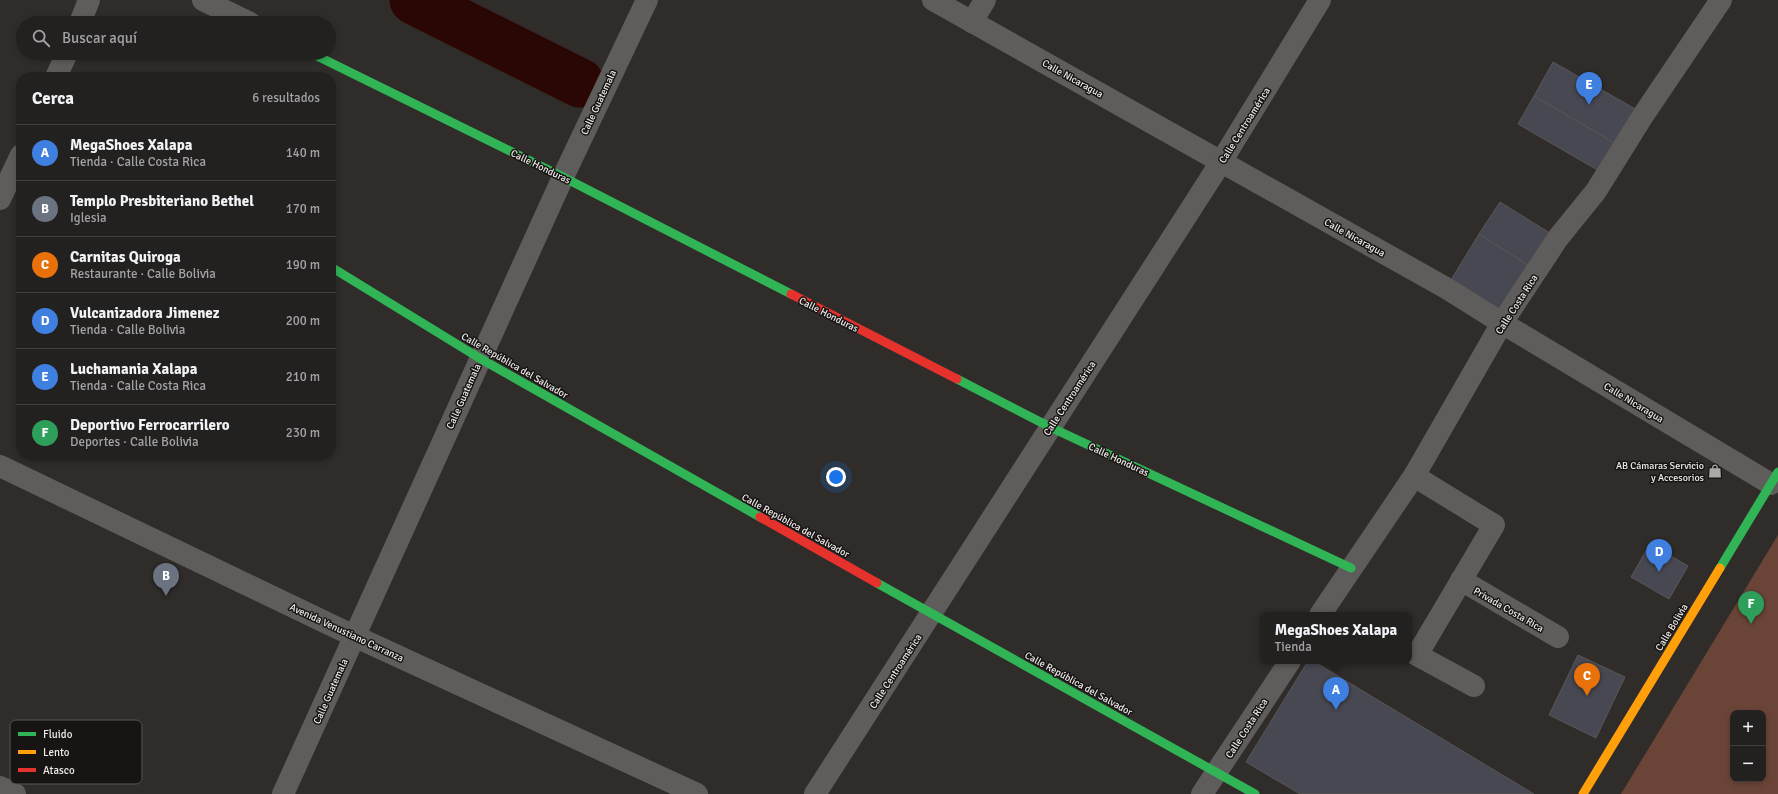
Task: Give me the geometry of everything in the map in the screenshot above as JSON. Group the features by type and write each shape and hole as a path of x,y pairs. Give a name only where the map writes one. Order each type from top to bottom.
{"street":[{"path":"83,16 90,0"},
{"path":"203,0 236,16"},
{"name":"Calle Guatemala","path":"284,794 354,636 563,177 647,0"},
{"name":"Calle Nicaragua","path":"933,0 1446,288 1502,323 1774,478"},
{"path":"972,22 985,0"},
{"name":"Calle Centroamérica","path":"815,794 1221,162 1320,0"},
{"name":"Calle Costa Rica","path":"1322,612 1414,476 1502,323 1558,238 1596,191 1644,114 1721,0"},
{"path":"58,72 64,60"},
{"name":"Calle Honduras","path":"325,60 563,177 1050,427 1351,568"},
{"path":"0,199 16,165"},
{"name":"Calle República del Salvador","path":"336,270 480,359 1255,794"},
{"name":"Avenida Venustiano Carranza","path":"0,466 354,636 697,794"},
{"path":"1414,476 1494,525 1460,580 1417,655 1474,686"},
{"name":"Calle Bolivia","path":"1583,794 1774,478"},
{"name":"Privada Costa Rica","path":"1460,580 1558,638"},
{"name":"Calle Costa Rica","path":"1202,794 1288,664"},
{"path":"0,787 15,794"}],"shaded area":[{"path":"1778,535 1778,794 1621,794"}],"building":[{"path":"1553,62 1644,114 1623,148 1534,96"},
{"path":"1534,96 1623,148 1606,175 1518,124"},
{"path":"1500,202 1558,238 1537,271 1479,234"},
{"path":"1479,234 1537,271 1502,323 1446,288"},
{"path":"1650,544 1688,566 1669,599 1631,577"},
{"path":"1578,655 1625,677 1596,738 1549,715"},
{"path":"1306,664 1318,664 1534,794 1300,794 1246,762"}],"waterway":[{"path":"414,0 580,83"}],"traffic: fast":[{"path":"325,60 563,177 791,294"},
{"path":"336,270 481,359 760,517"},
{"path":"957,379 1050,427 1351,568"},
{"path":"1720,568 1778,472"},
{"path":"877,583 1255,794"}],"traffic: slow":[{"path":"1583,794 1720,568"}],"traffic: jam":[{"path":"791,294 957,379"},
{"path":"760,517 877,583"}],"place":[{"name":"Luchamania Xalapa","path":"1589,105"},
{"name":"AB Cámaras Servicio y Accesorios","path":"1715,471"},
{"name":"Vulcanizadora Jimenez","path":"1659,572"},
{"name":"Templo Presbiteriano Bethel","path":"166,596"},
{"name":"Deportivo Ferrocarrilero","path":"1751,624"},
{"name":"Carnitas Quiroga","path":"1587,696"},
{"name":"MegaShoes Xalapa","path":"1336,710"}]}
